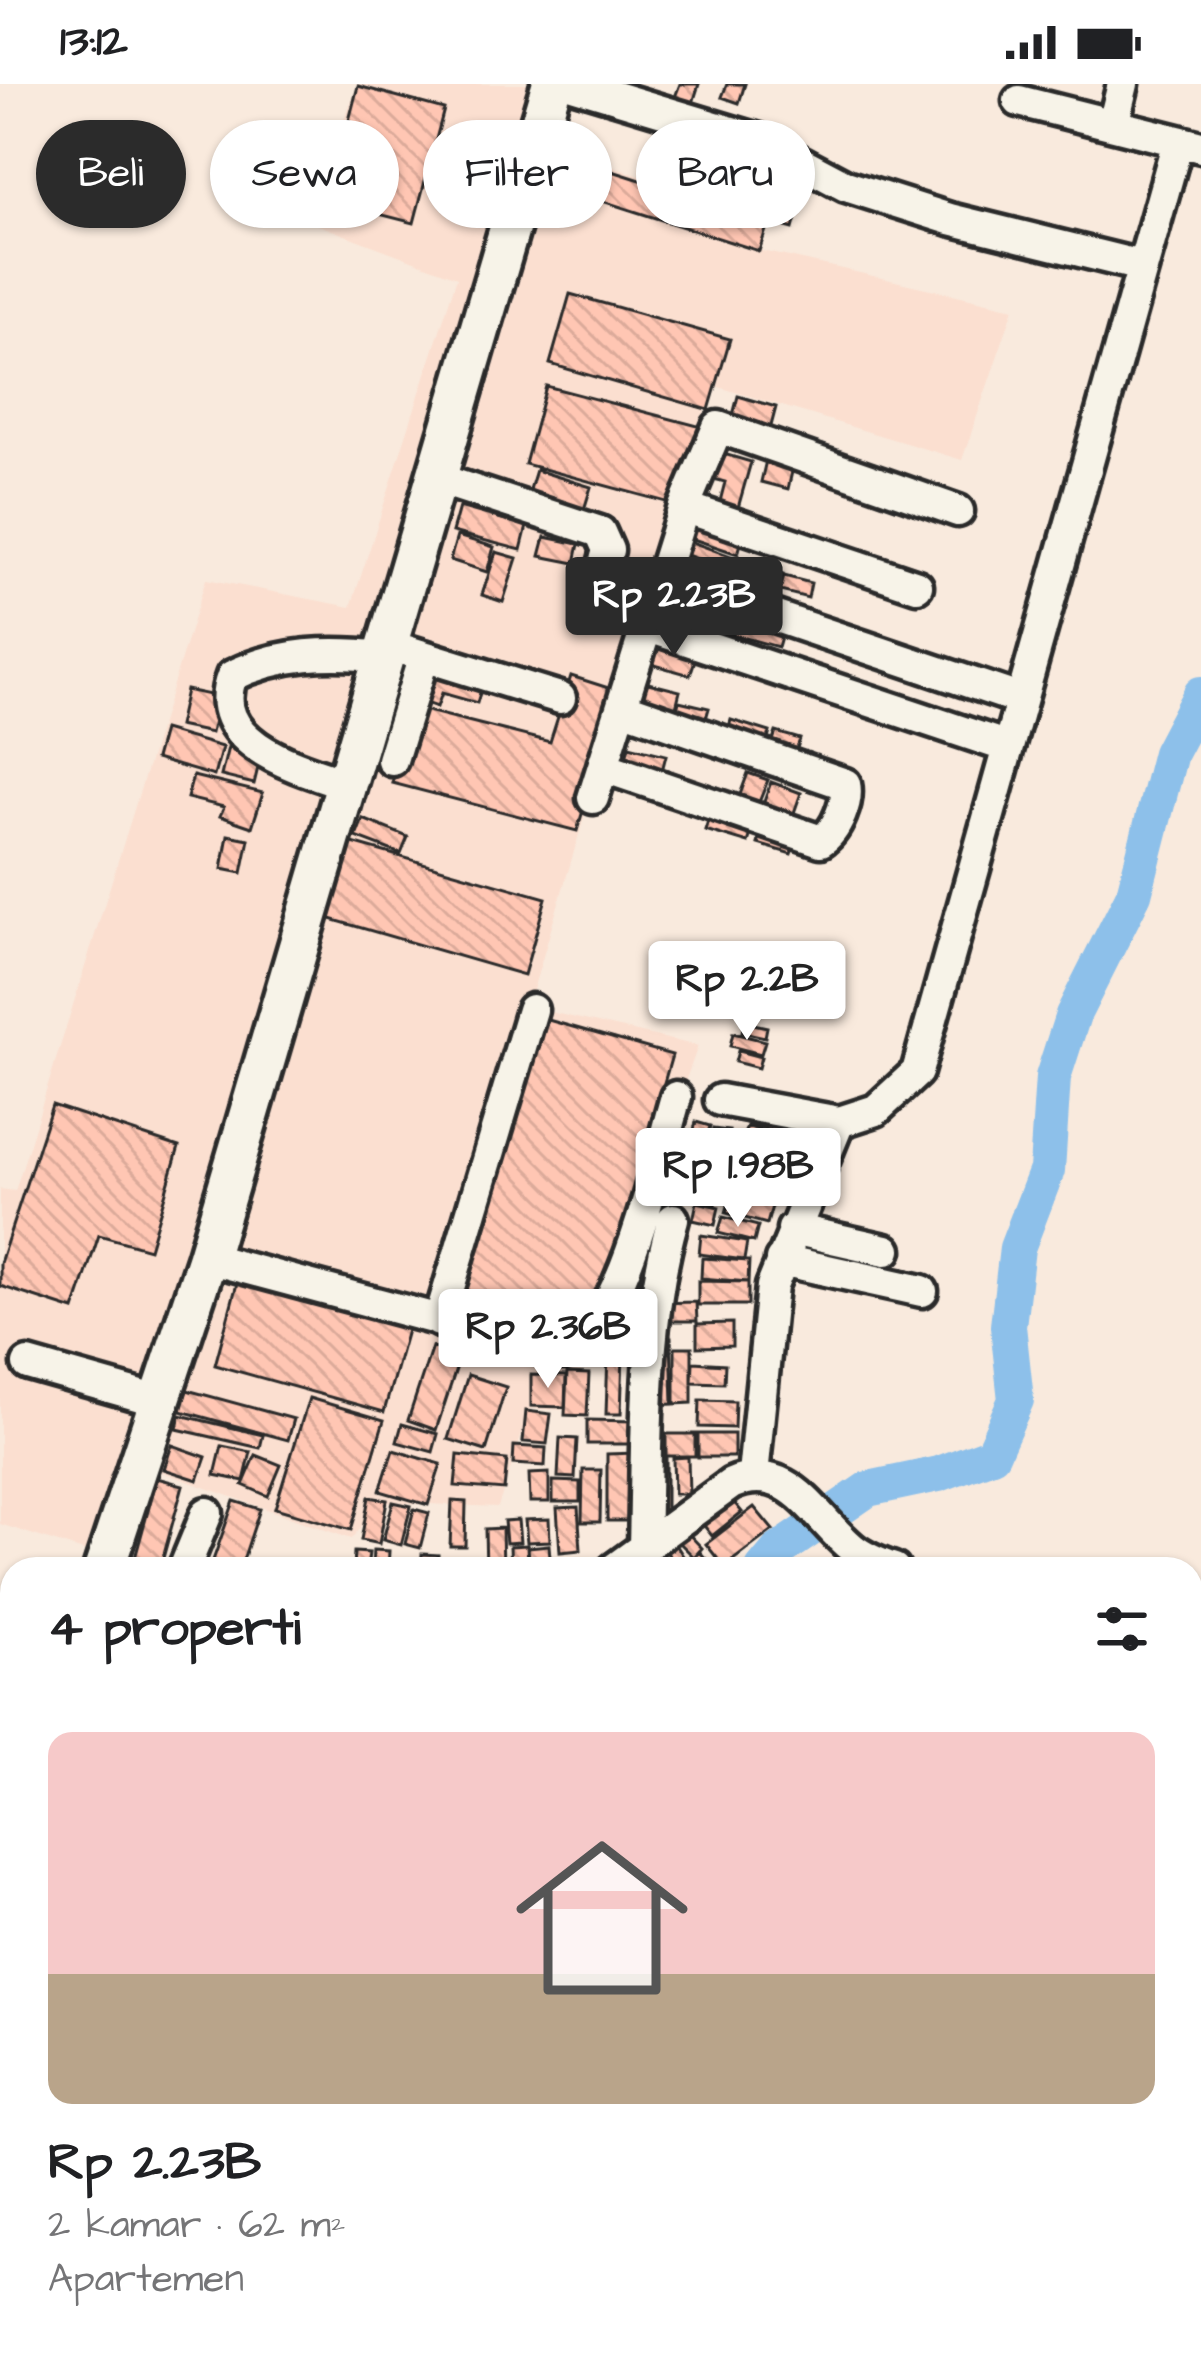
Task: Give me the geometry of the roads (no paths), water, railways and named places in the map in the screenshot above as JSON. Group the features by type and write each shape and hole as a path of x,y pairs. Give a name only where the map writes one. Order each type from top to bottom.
{"main road":[{"path":"108,1557 207,1258 344,783 398,653 435,478 552,84"}],"street":[{"path":"572,84 759,140 846,186 950,219 1142,266"},
{"path":"1114,121 1123,84"},
{"path":"720,1100 839,1122 876,1110 917,1072 1005,746 1126,337 1142,266 1190,144 1114,121 1019,101"},
{"path":"593,798 625,708 684,507 718,427 958,511"},
{"path":"435,478 600,532 608,550 590,615"},
{"path":"684,507 916,586"},
{"path":"661,578 1019,699"},
{"path":"646,626 1005,746"},
{"path":"392,760 398,653"},
{"path":"344,783 294,766 248,741 236,726 226,691 232,676 256,664 306,654 398,653 560,698"},
{"path":"604,767 821,841 832,832 847,793 845,784 625,708"},
{"path":"439,1321 532,1010"},
{"path":"207,1258 563,1353 586,1341 611,1303 676,1097"},
{"path":"753,1475 767,1317 781,1261 839,1122"},
{"path":"644,1547 651,1324 656,1277 673,1219"},
{"path":"793,1229 886,1250"},
{"path":"781,1261 922,1291"},
{"path":"28,1364 161,1402"},
{"path":"630,1557 753,1475 784,1482 801,1493 830,1527 867,1557"},
{"path":"189,1557 207,1513"}],"waterway":[{"path":"773,1557 868,1489 939,1474 992,1454 1016,1400 1008,1326 1017,1248 1047,1170 1053,1077 1073,1015 1134,894 1170,753 1201,694"}]}
